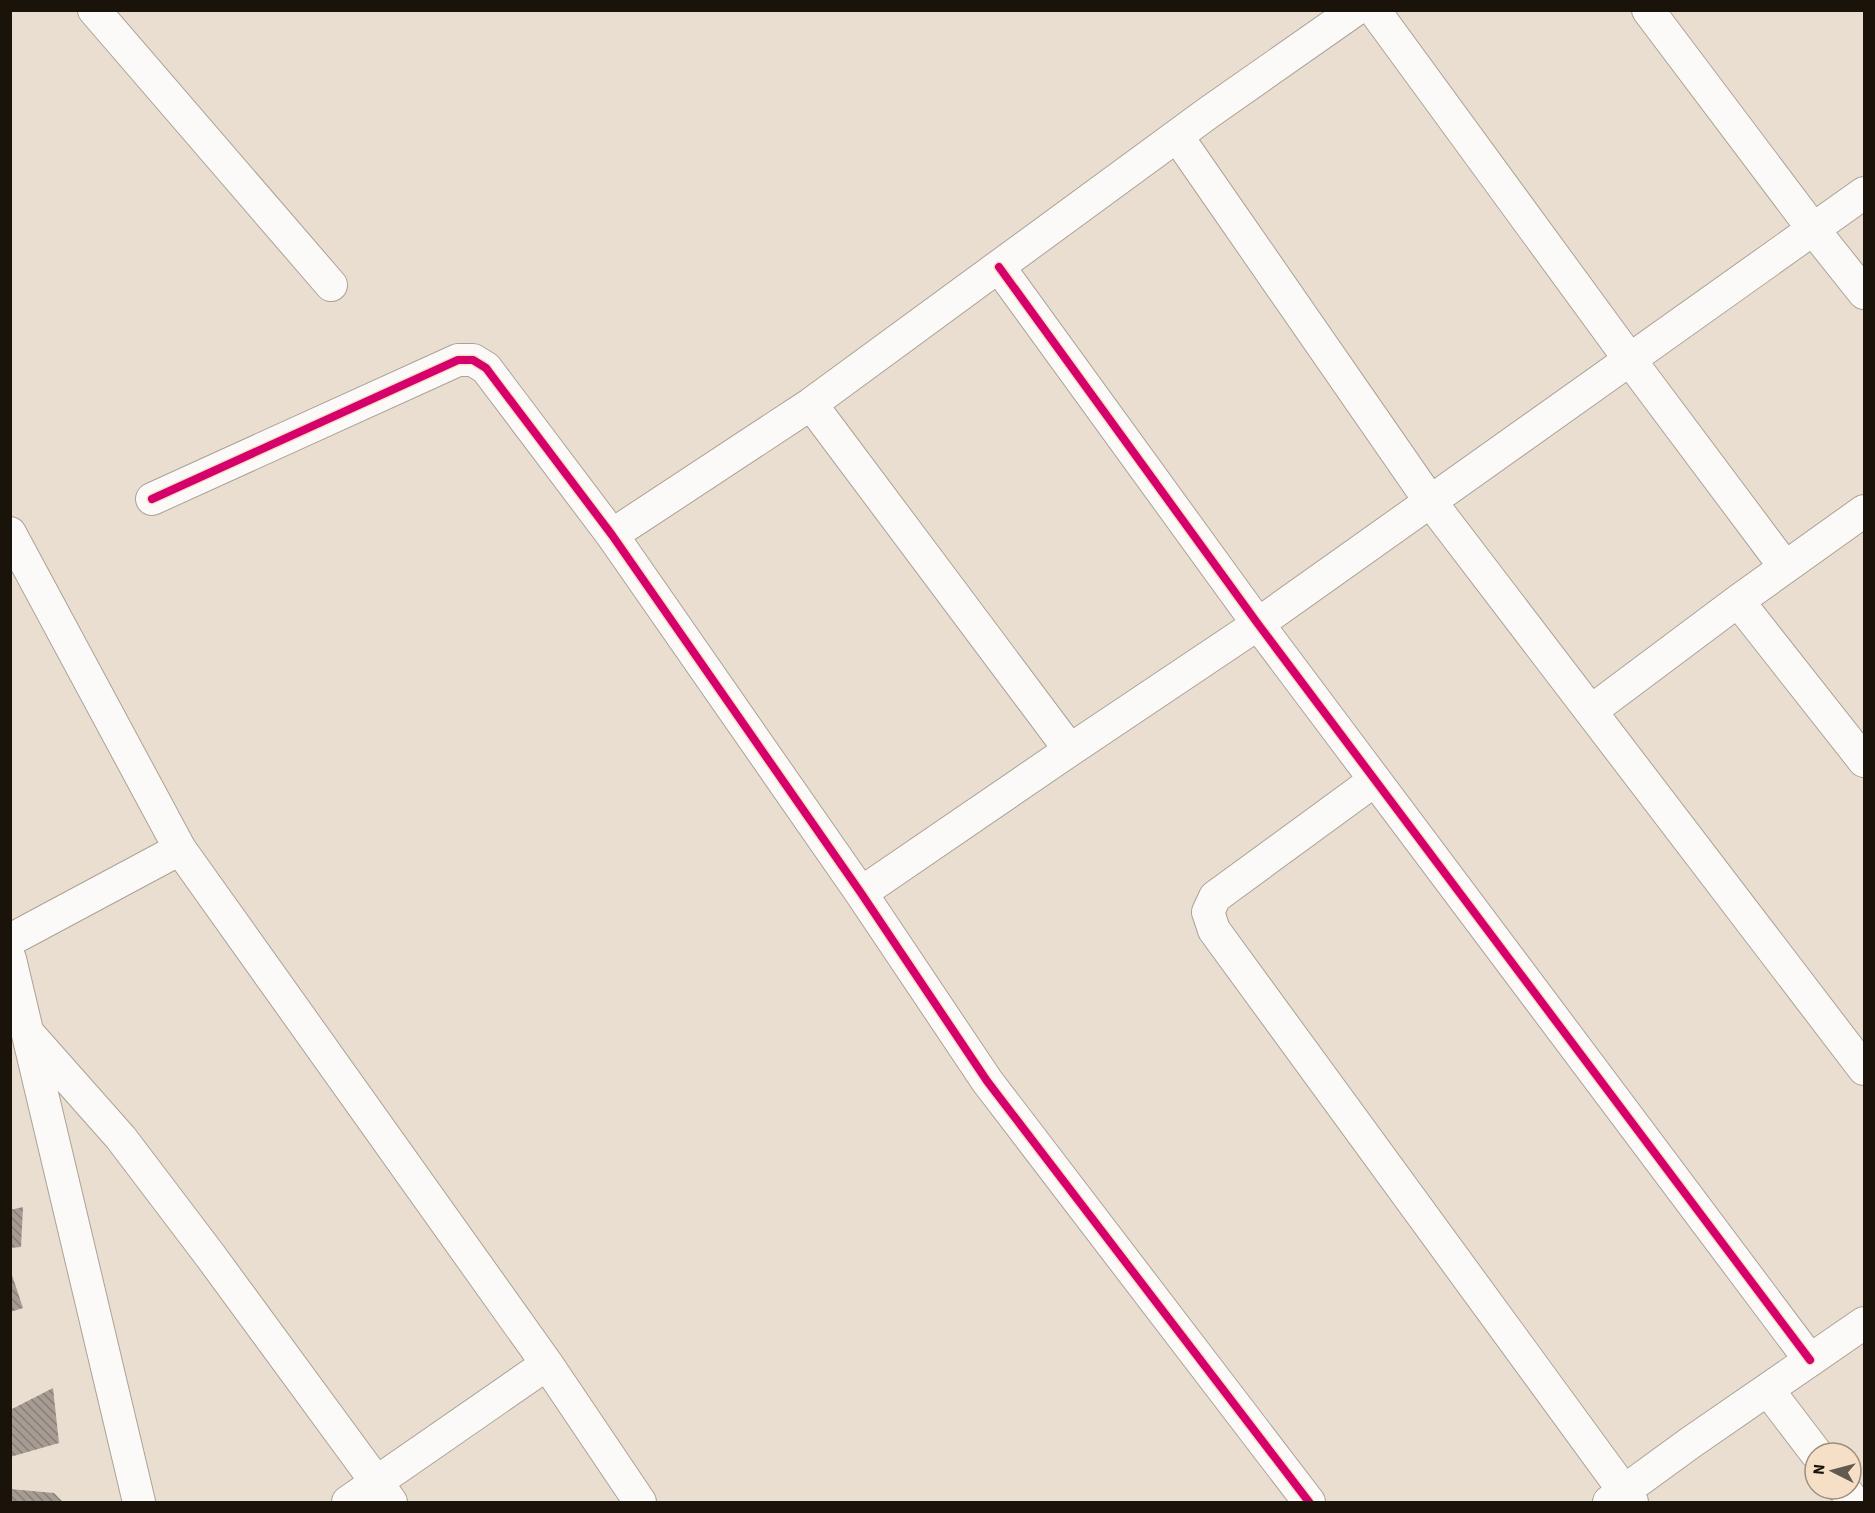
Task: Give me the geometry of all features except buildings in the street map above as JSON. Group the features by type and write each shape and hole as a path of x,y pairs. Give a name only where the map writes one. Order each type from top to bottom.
{"street":[{"path":"94,10 331,285"},
{"path":"612,535 811,404 1177,136 1355,10"},
{"path":"1374,10 1630,360 1785,567"},
{"path":"1648,10 1864,293"},
{"path":"1177,136 1430,501 1864,1069"},
{"path":"861,893 1258,624 1864,193"},
{"path":"999,267 1258,624 1810,1360"},
{"path":"152,499 458,360 473,360 486,368 612,535 861,893 987,1081 1309,1503"},
{"path":"811,404 1070,750"},
{"path":"1591,711 1738,601 1864,511"},
{"path":"10,533 180,849 547,1364 640,1503"},
{"path":"1738,601 1864,762"},
{"path":"1375,780 1215,897 1208,912 1214,930 1622,1499 1768,1390 1864,1323"},
{"path":"139,1503 11,957 180,849"},
{"path":"28,1033 128,1147 384,1492"},
{"path":"348,1503 384,1492 547,1364"},
{"path":"1768,1390 1807,1441"}],"cycle path":[{"path":"999,267 1258,624 1810,1360"},
{"path":"152,499 458,360 473,360 486,368 612,535 861,893 987,1081 1309,1502"}]}
